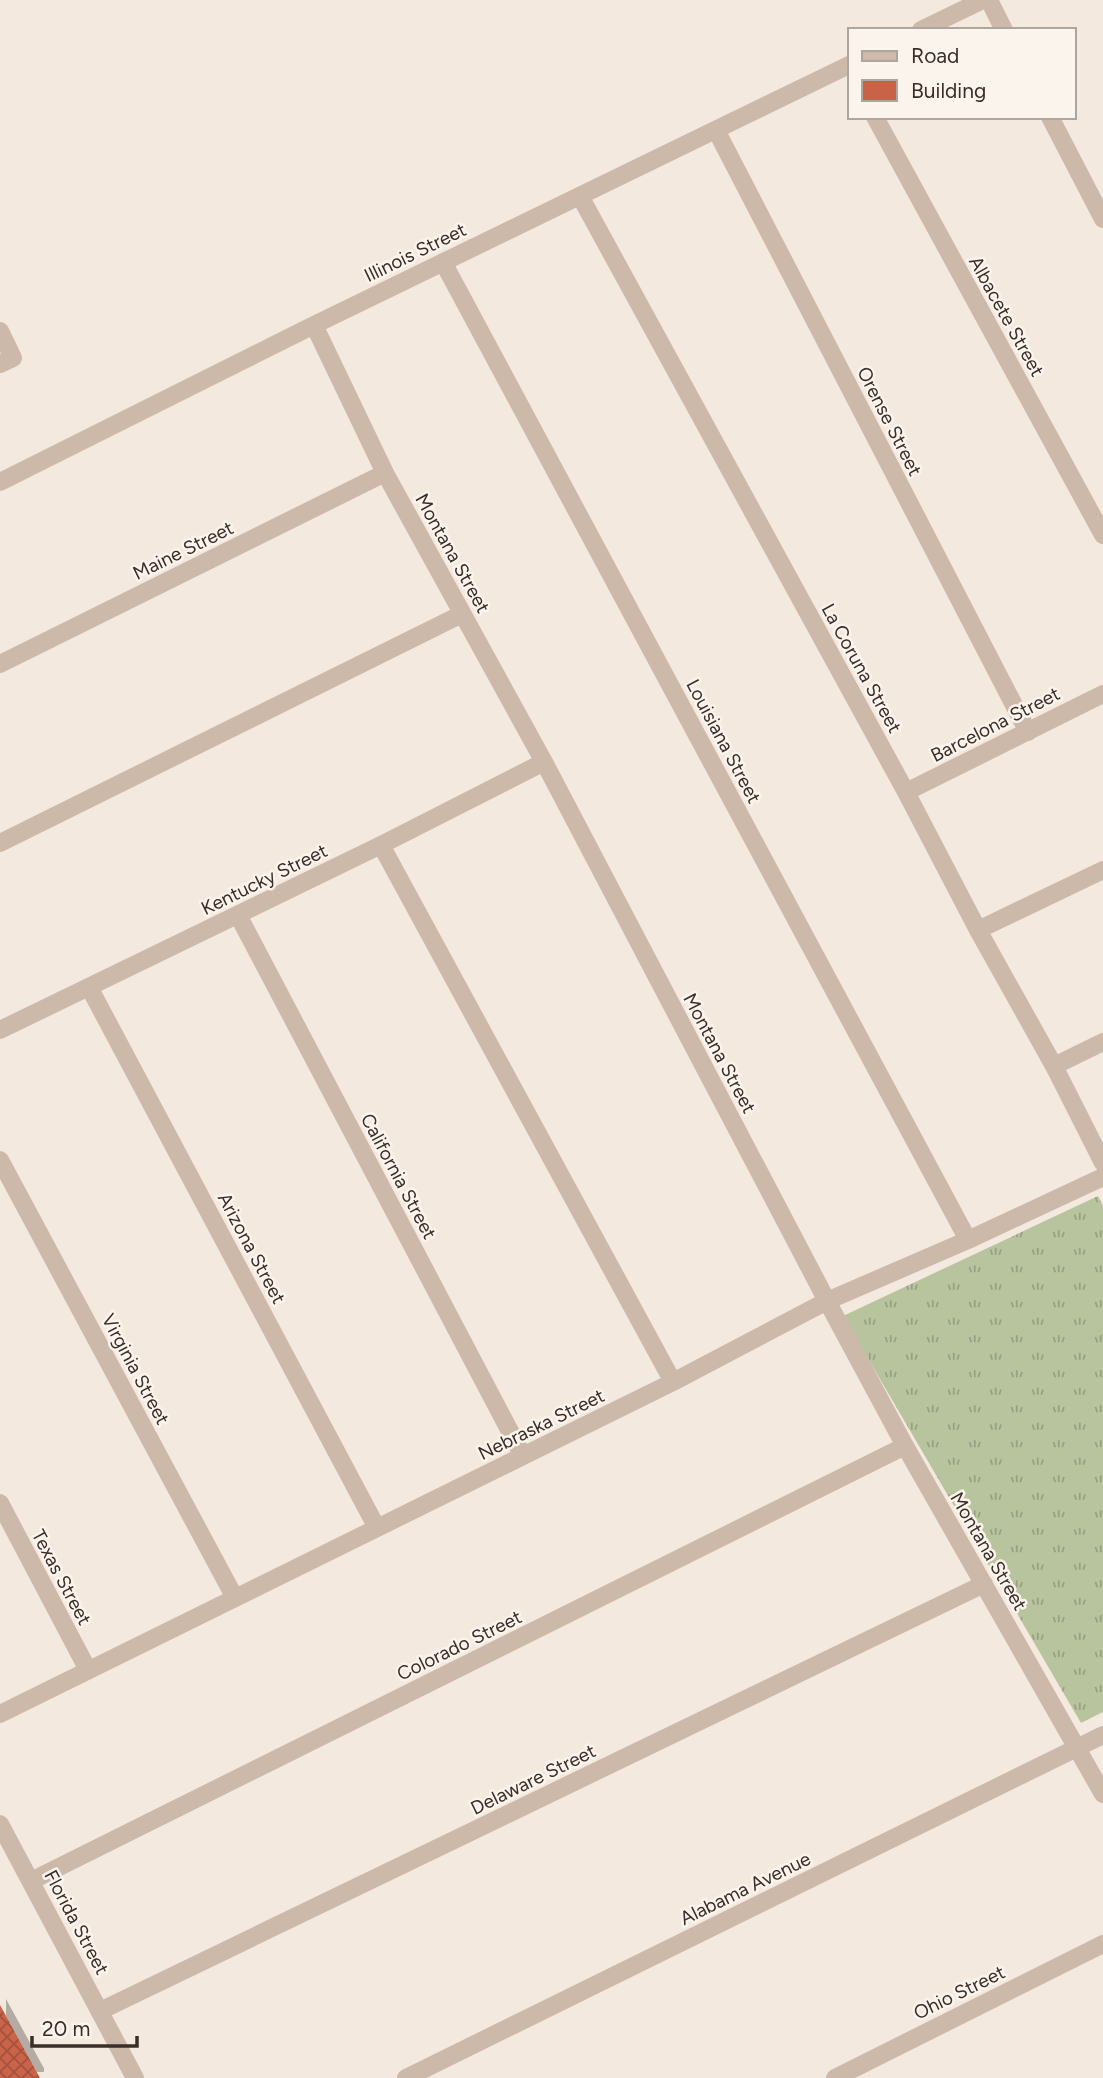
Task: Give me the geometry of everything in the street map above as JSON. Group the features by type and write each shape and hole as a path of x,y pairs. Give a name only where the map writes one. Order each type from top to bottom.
{"street":[{"path":"925,28 983,0"},
{"path":"989,0 1003,28"},
{"name":"Illinois Street","path":"0,482 314,325 848,67"},
{"name":"Albacete Street","path":"876,119 1103,535"},
{"path":"1051,119 1103,219"},
{"name":"Orense Street","path":"716,130 1028,732"},
{"name":"La Coruna Street","path":"580,195 906,792 978,930 1054,1066 1103,1163"},
{"name":"Louisiana Street","path":"443,262 968,1240"},
{"name":"Montana Street","path":"314,325 385,474 544,762 827,1301 905,1446 1103,1794"},
{"path":"0,331 13,358 0,364"},
{"name":"Maine Street","path":"0,664 385,474"},
{"path":"0,842 462,614"},
{"name":"Barcelona Street","path":"906,792 1103,694"},
{"name":"Kentucky Street","path":"0,1030 381,845 544,762"},
{"path":"381,845 673,1382"},
{"path":"978,930 1103,870"},
{"name":"California Street","path":"238,915 523,1456"},
{"name":"Arizona Street","path":"89,986 377,1528"},
{"path":"1054,1066 1103,1042"},
{"name":"Virginia Street","path":"0,1160 235,1598"},
{"name":"Nebraska Street","path":"0,1714 673,1382 827,1301 968,1240 1103,1177"},
{"name":"Colorado Street","path":"31,1881 905,1446"},
{"name":"Texas Street","path":"0,1503 88,1670"},
{"name":"Delaware Street","path":"100,2011 984,1584"},
{"name":"Alabama Avenue","path":"406,2078 1103,1735"},
{"name":"Florida Street","path":"0,1824 135,2078"},
{"name":"Ohio Street","path":"835,2078 1103,1944"}],"green space":[{"path":"1098,1196 1103,1206 1103,1712 1081,1723 843,1316"}],"building":[{"path":"0,2005 40,2078 0,2078"}]}
